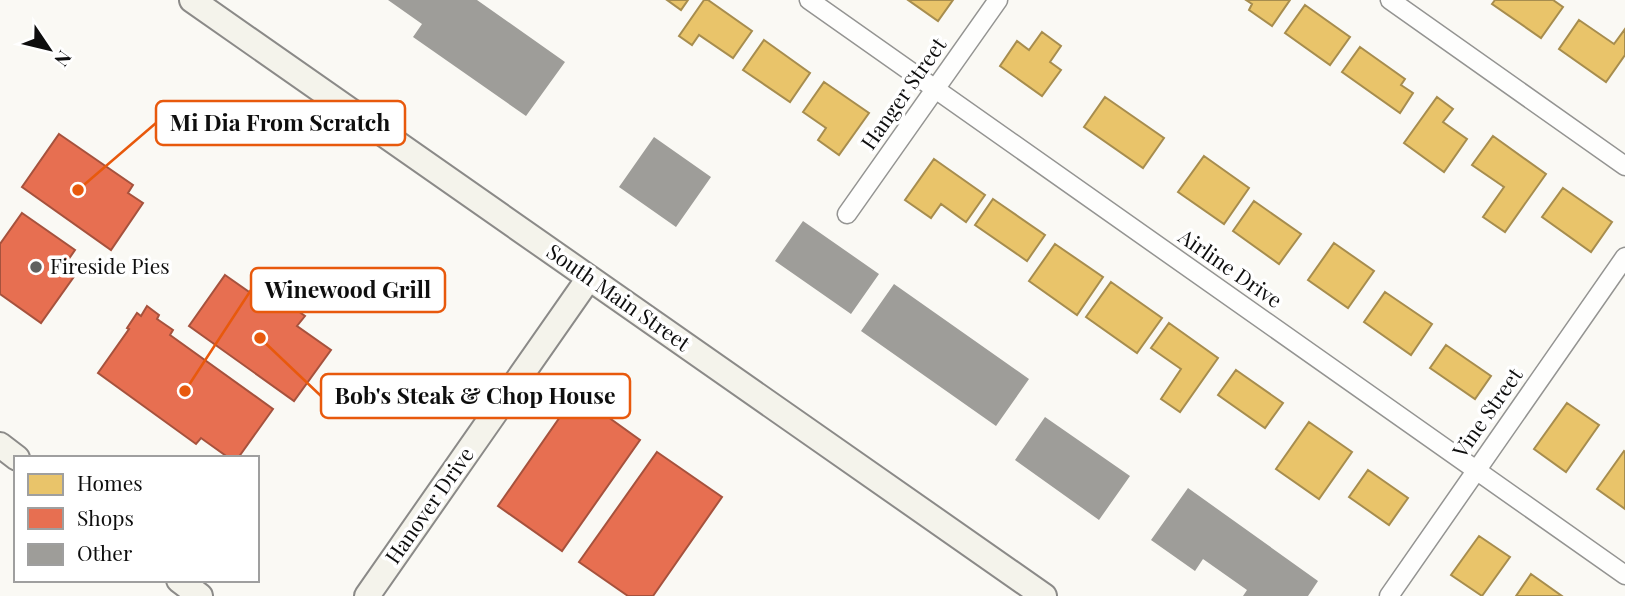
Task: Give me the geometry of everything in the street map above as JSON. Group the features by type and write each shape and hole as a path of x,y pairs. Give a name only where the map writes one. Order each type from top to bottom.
{"main road":[{"name":"South Main Street","path":"192,0 1044,596"},
{"name":"Hanover Drive","path":"367,596 589,278"},
{"path":"0,445 14,456"},
{"path":"182,582 200,596"}],"street":[{"name":"Airline Drive","path":"809,0 1625,575"},
{"name":"Hanger Street","path":"847,214 998,0"},
{"path":"1390,0 1625,166"},
{"name":"Vine Street","path":"1389,596 1625,257"}],"building: Homes":[{"path":"667,0 688,0 681,10"},
{"path":"704,0 708,0 752,31 733,58 699,35 692,45 679,36"},
{"path":"908,0 953,0 938,21"},
{"path":"1246,0 1290,0 1272,26 1249,10 1252,4"},
{"path":"1495,0 1553,0 1563,7 1541,38 1492,4"},
{"path":"1305,5 1350,37 1330,65 1285,33"},
{"path":"1579,20 1614,44 1625,29 1625,55 1606,82 1559,49"},
{"path":"1042,32 1061,46 1050,62 1061,70 1042,96 1000,66 1017,41 1029,50"},
{"path":"764,40 810,73 790,102 743,70"},
{"path":"1360,47 1405,79 1401,85 1413,93 1400,113 1342,72"},
{"path":"824,82 869,113 839,155 818,140 826,128 803,112"},
{"path":"1105,97 1164,138 1143,168 1084,127"},
{"path":"1437,97 1453,109 1443,122 1467,139 1444,172 1404,143"},
{"path":"1493,136 1546,174 1505,232 1483,217 1504,187 1472,165"},
{"path":"1204,156 1249,188 1224,224 1178,192"},
{"path":"934,159 985,195 966,222 941,204 931,218 905,200"},
{"path":"1563,188 1612,222 1591,252 1542,217"},
{"path":"993,199 1045,235 1027,261 975,225"},
{"path":"1254,201 1301,234 1279,264 1233,231"},
{"path":"1334,243 1374,271 1348,308 1308,280"},
{"path":"1055,244 1103,277 1077,315 1029,281"},
{"path":"1111,282 1162,318 1137,353 1086,317"},
{"path":"1385,292 1432,324 1411,355 1364,322"},
{"path":"1169,323 1218,358 1180,412 1161,399 1181,369 1151,348"},
{"path":"1446,345 1491,376 1475,399 1430,368"},
{"path":"1236,370 1283,403 1265,428 1218,395"},
{"path":"1567,403 1599,425 1566,472 1534,449"},
{"path":"1309,422 1352,452 1319,499 1276,469"},
{"path":"1625,452 1625,509 1597,489"},
{"path":"1368,470 1408,498 1389,525 1349,497"},
{"path":"1479,536 1510,557 1482,596 1451,575"},
{"path":"1531,574 1562,596 1516,596"}],"building: Shops":[{"path":"59,134 133,185 128,193 143,203 111,250 22,187"},
{"name":"Fireside Pies","path":"22,213 75,250 66,263 78,271 41,323 0,294 0,244"},
{"path":"225,275 255,296 262,285 305,316 297,326 331,350 294,401 189,326"},
{"path":"147,306 159,315 157,319 173,330 170,335 273,409 239,456 226,456 201,438 196,444 98,373 137,313 141,316"},
{"path":"576,394 640,440 562,551 498,506"},
{"path":"657,452 722,497 653,596 628,596 579,562"}],"building: Other":[{"path":"388,0 477,0 565,62 526,116 413,37 422,24"},
{"path":"654,137 711,177 676,227 619,187"},
{"path":"803,221 879,274 851,314 775,261"},
{"path":"894,284 1029,379 996,426 861,331"},
{"path":"1045,417 1130,476 1099,520 1015,460"},
{"path":"1188,488 1318,581 1308,596 1243,596 1247,590 1203,559 1195,571 1151,540"}],"place":[{"name":"Mi Dia From Scratch","path":"78,190"},
{"name":"Fireside Pies","path":"36,267"},
{"name":"Bob's Steak & Chop House","path":"260,338"},
{"name":"Winewood Grill","path":"185,391"}]}
